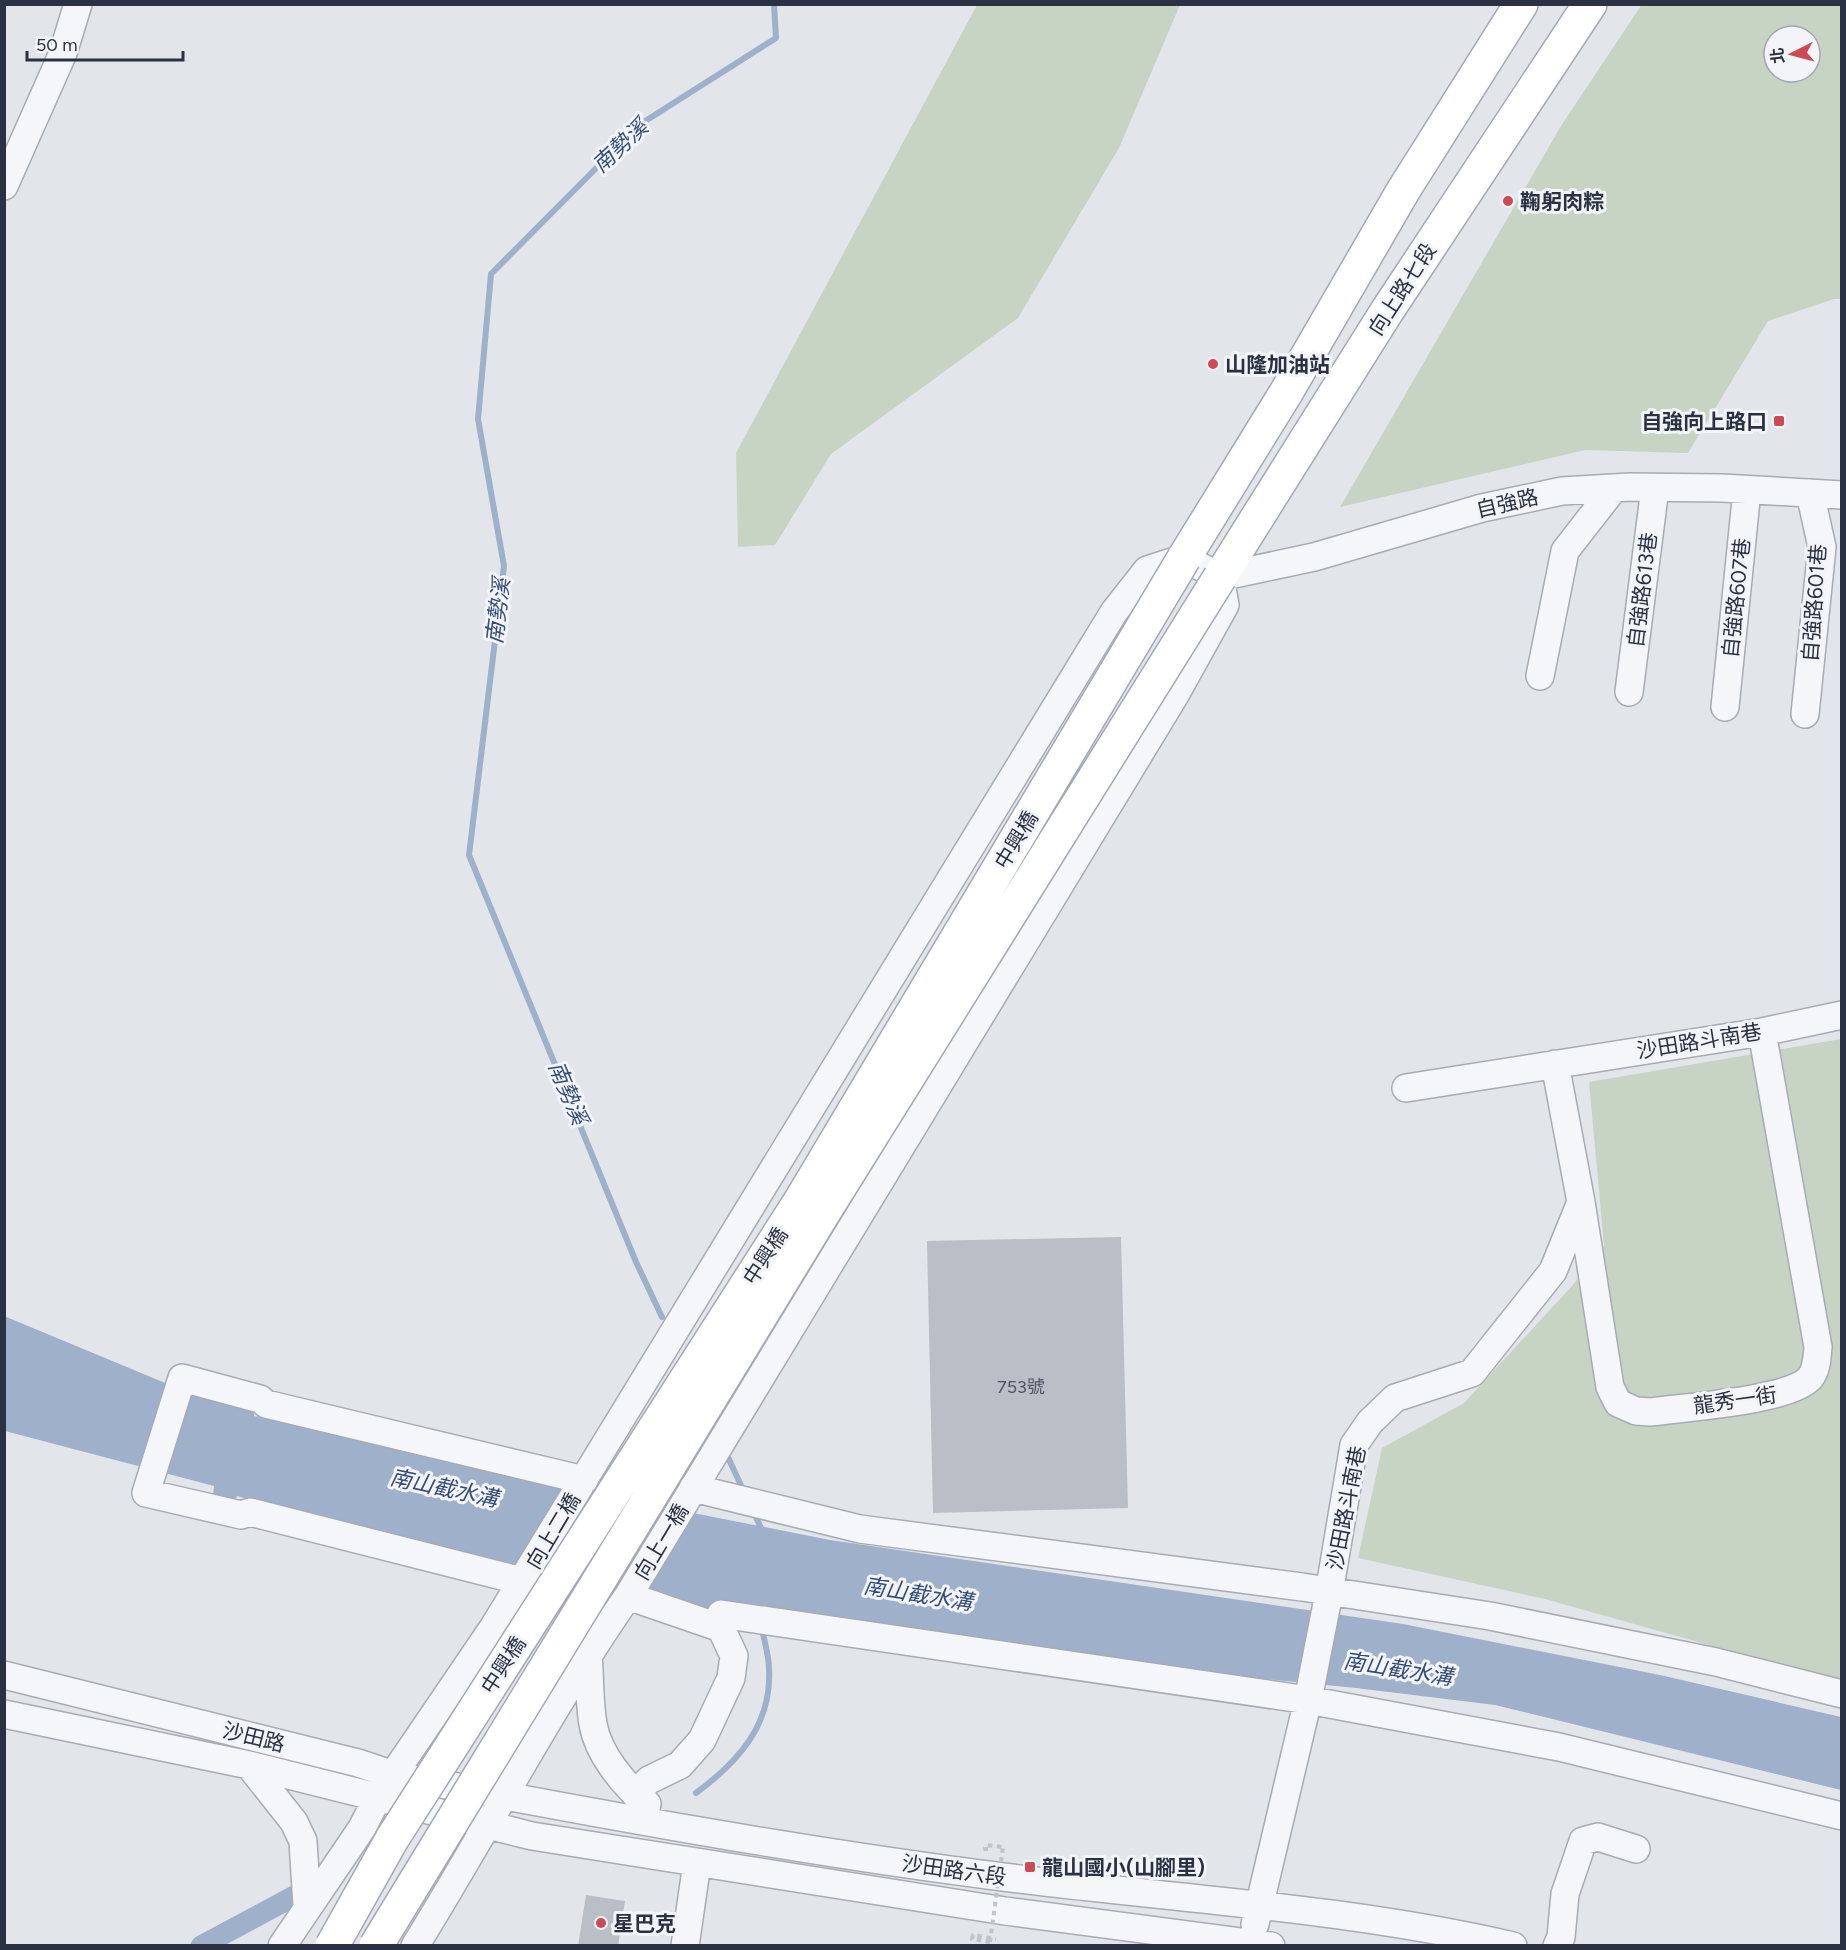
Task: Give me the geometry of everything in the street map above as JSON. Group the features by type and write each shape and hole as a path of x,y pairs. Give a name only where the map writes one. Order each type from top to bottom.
{"main road":[{"path":"1184,558 1287,391 1403,191 1521,4"},
{"name":"向上路七段","path":"1220,577 1387,311 1590,4"},
{"name":"中興橋","path":"332,1946 398,1829 801,1200 1184,558"},
{"name":"中興橋","path":"376,1946 824,1212 1220,577"}],"street":[{"path":"4,186 63,53 78,4"},
{"path":"1540,676 1565,551 1614,488"},
{"name":"自強路","path":"1220,577 1354,547 1482,508 1562,491 1655,488 1842,495"},
{"name":"自強路613巷","path":"1629,692 1655,488"},
{"name":"自強路607巷","path":"1725,707 1747,490"},
{"name":"自強路601巷","path":"1805,714 1822,547 1810,493"},
{"path":"1184,558 1220,577"},
{"name":"向上二橋","path":"285,1942 307,1906 362,1828 378,1797 522,1581 1114,612 1147,570 1184,558"},
{"name":"向上一橋","path":"628,1596 1180,685 1224,605 1220,577"},
{"name":"沙田路斗南巷","path":"1406,1088 1762,1032 1842,1016"},
{"name":"龍秀一街","path":"1581,1202 1606,1370 1614,1399 1618,1403 1636,1411 1651,1412 1786,1393 1811,1377 1816,1365 1818,1347 1762,1032"},
{"path":"1555,1064 1581,1202"},
{"name":"沙田路斗南巷","path":"1257,1944 1258,1906 1308,1700 1354,1445 1370,1422 1395,1398 1472,1373 1553,1271 1581,1202"},
{"path":"522,1581 250,1512 241,1515 146,1493 182,1378 260,1399 266,1404 584,1480"},
{"path":"694,1488 860,1529 1302,1587 1329,1593 1490,1616 1716,1662 1842,1694"},
{"path":"415,1946 488,1826 588,1653 628,1596 721,1628 734,1656 731,1678 702,1740 680,1765 649,1780 635,1794"},
{"path":"721,1614 1308,1700 1559,1747 1842,1816"},
{"path":"588,1653 593,1724 601,1749 635,1794 679,1829"},
{"name":"沙田路","path":"4,1676 358,1763 394,1775 504,1796"},
{"name":"沙田路","path":"4,1714 249,1765 488,1826"},
{"path":"249,1765 294,1822 303,1841 307,1906"},
{"name":"沙田路六段","path":"504,1796 679,1829 1010,1878 1444,1930 1513,1946"},
{"name":"沙田路六段","path":"488,1826 532,1836 1005,1911 1257,1944"},
{"path":"1557,1946 1561,1937 1565,1894 1583,1840 1598,1837 1636,1849"},
{"path":"685,1946 698,1863"}],"path":[{"path":"996,1939 973,1935 972,1939 990,1942 1003,1847 986,1845 986,1849 1006,1852"}],"green space":[{"path":"1642,4 1841,5 1841,299 1834,299 1768,321 1688,453 1585,450 1340,507 1561,126"},
{"path":"977,5 1180,5 1119,148 1018,318 831,454 775,545 738,547 736,453"},
{"path":"1841,1039 1841,1682 1545,1599 1358,1558 1382,1448 1464,1403 1572,1286 1604,1245 1589,1082"}],"water":[{"name":"南山截水溝","path":"4,1316 170,1385 254,1406 254,1416 328,1431 546,1484 830,1540 1403,1624 1660,1675 1841,1717 1841,1790 1495,1705 1356,1688 1090,1662 733,1613 501,1565 358,1531 237,1496 233,1504 213,1496 214,1486 5,1431"}],"building":[{"path":"1121,1237 1128,1508 933,1513 927,1241"},
{"name":"星巴克","path":"586,1895 625,1901 618,1946 578,1946"}],"waterway":[{"name":"南勢溪","path":"662,1317 636,1262 469,855 504,566 478,419 491,274 639,125 776,38 774,4"},
{"name":"南勢溪","path":"727,1455 744,1492"},
{"name":"南勢溪","path":"753,1510 763,1533"},
{"name":"南勢溪","path":"696,1793 738,1755 758,1725 765,1708 769,1664 762,1628"},
{"name":"南勢溪","path":"201,1946 300,1893"}],"place":[{"name":"鞠躬肉粽","path":"1508,201"},
{"name":"山隆加油站","path":"1213,364"},
{"name":"自強向上路口","path":"1779,421"},
{"name":"龍山國小(山腳里)","path":"1030,1867"},
{"name":"星巴克","path":"601,1923"}]}
